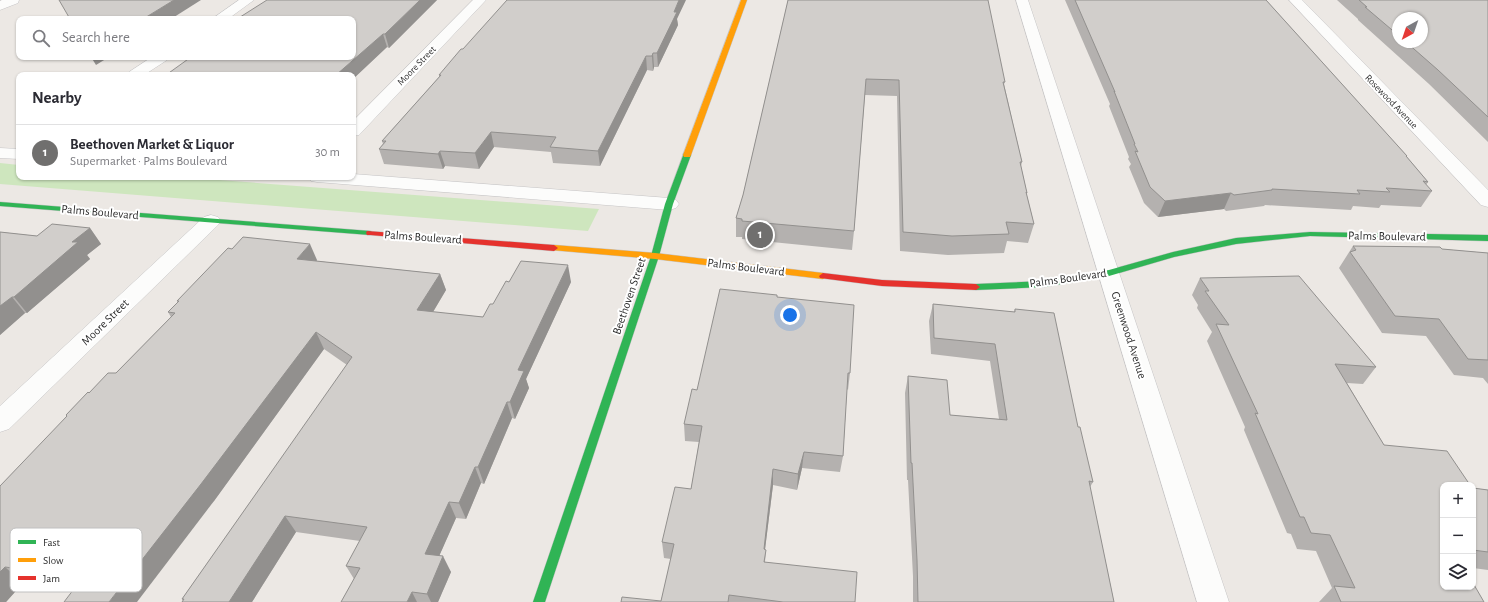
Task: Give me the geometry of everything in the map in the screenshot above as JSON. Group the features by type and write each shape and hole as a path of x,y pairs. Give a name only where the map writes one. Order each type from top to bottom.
{"street":[{"path":"0,6 13,0"},
{"path":"224,16 248,0"},
{"name":"Moore Street","path":"356,128 480,0"},
{"name":"Beethoven Street","path":"539,602 655,256 670,204 744,0"},
{"name":"Greenwood Avenue","path":"1022,0 1213,602"},
{"name":"Rosewood Avenue","path":"1295,0 1488,201"},
{"path":"139,72 157,60"},
{"path":"356,180 670,204"},
{"name":"Palms Boulevard","path":"0,204 655,256 890,284 974,287 1044,284 1109,273 1173,255 1236,241 1310,234 1488,238"},
{"name":"Moore Street","path":"0,422 211,221"}],"green space":[{"path":"0,163 16,165 16,180 218,180 599,209 588,231 0,184"}],"building":[{"path":"59,0 174,0 148,16 68,16"},
{"path":"267,0 420,0 385,34 383,34 356,58 356,16 242,16"},
{"path":"507,0 679,0 674,12 677,12 657,53 653,53 652,56 646,56 598,151 550,147 556,137 491,132 475,153 440,151 438,154 379,149 386,141 382,141 441,75 439,75 461,49 463,49"},
{"path":"788,0 988,0 1005,82 1003,82 1022,162 1020,162 1034,224 1006,222 1009,234 952,236 903,232 899,80 866,79 854,231 742,221 742,219 736,218 743,195"},
{"path":"1075,0 1266,0 1407,156 1428,182 1423,181 1432,191 1386,188 1390,192 1357,190 1360,194 1272,189 1234,195 1231,193 1165,201 1150,187 1135,151 1138,152 1114,91 1115,92"},
{"path":"1359,0 1488,0 1488,117 1413,48 1428,48 1428,12 1392,12 1392,30 1365,7 1367,7"},
{"path":"187,60 353,60 339,72 170,72"},
{"path":"52,224 90,228 72,242 78,242 14,297 0,306 0,232 37,236"},
{"path":"243,237 310,244 297,259 440,274 417,310 483,317 490,304 493,304 506,281 509,282 521,261 568,265 518,370 524,371 510,402 507,402 478,467 475,467 459,503 449,502 425,554 443,556 427,594 412,592 407,602 341,602 360,568 346,566 367,527 285,516 229,602 182,602 184,599 182,599 352,357 316,332 142,560 142,528 10,528 10,568 5,567 0,572 0,486 88,392 89,393 108,373 116,373 175,313 168,312 228,248 232,249"},
{"path":"1353,246 1440,247 1442,249 1488,253 1488,360 1468,359 1439,319 1395,316 1350,252 1356,250"},
{"path":"1299,276 1376,367 1335,364 1384,445 1447,451 1468,482 1440,482 1440,590 1476,590 1476,588 1484,602 1341,602 1334,586 1355,588 1330,535 1311,533 1304,517 1300,517 1255,413 1258,414 1216,324 1229,325 1205,291 1209,291 1200,278"},
{"path":"720,289 854,305 843,456 804,452 798,474 773,469 764,549 766,550 764,562 857,572 855,602 783,602 729,595 728,602 621,602 622,597 661,601 674,544 662,542 675,487 691,489 702,426 684,424 692,389 697,390"},
{"path":"933,304 1015,312 1015,309 1054,313 1078,427 1080,427 1093,482 1089,481 1114,602 918,602 908,376 947,380 950,415 1007,420 995,344 934,338"},
{"path":"1476,488 1488,490 1488,552 1476,550"},
{"path":"72,592 117,592 109,602 64,602"}],"traffic: fast":[{"path":"539,602 655,256 669,204 687,155"},
{"path":"0,204 370,233"},
{"path":"976,287 1044,284 1109,273 1173,255 1236,241 1310,234 1488,238"}],"traffic: slow":[{"path":"687,155 744,0"},
{"path":"554,248 655,256 823,276"}],"traffic: jam":[{"path":"370,233 554,248"},
{"path":"823,276 882,283 976,287"}],"place":[{"name":"Beethoven Market & Liquor","path":"760,235"}]}
